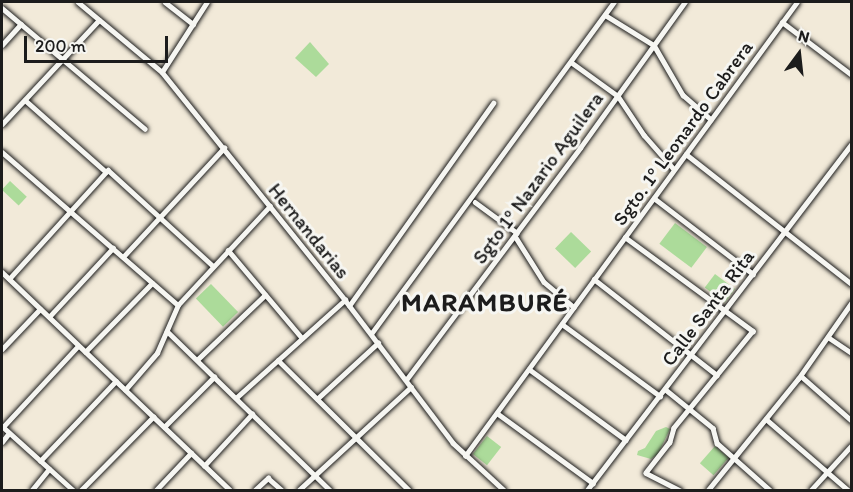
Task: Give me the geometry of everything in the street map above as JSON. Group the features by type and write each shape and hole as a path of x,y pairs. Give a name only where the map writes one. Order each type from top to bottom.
{"street":[{"name":"Hernandarias","path":"78,2 162,72 345,300 465,456 501,490"},
{"path":"165,2 193,24"},
{"path":"162,72 207,2"},
{"path":"370,334 614,2"},
{"name":"Sgto 1º Nazario Aguilera","path":"406,380 618,96 685,2"},
{"name":"Sgto. 1º Leonardo Cabrera","path":"465,456 797,2"},
{"path":"2,8 145,129"},
{"path":"605,15 654,45 683,95 711,119"},
{"path":"2,124 99,20"},
{"path":"782,22 852,75"},
{"path":"2,45 21,24"},
{"path":"571,62 618,96 644,135 674,169"},
{"path":"25,100 106,172 108,170 213,266"},
{"path":"349,306 494,103"},
{"name":"Calle Santa Rita","path":"587,490 852,144"},
{"path":"123,257 161,219 224,148"},
{"path":"2,152 178,305"},
{"path":"686,154 852,284"},
{"path":"9,279 69,210 106,172"},
{"path":"654,198 753,274"},
{"path":"475,202 516,234 544,282 574,307"},
{"path":"125,390 157,354 178,305 270,206"},
{"path":"625,237 753,331 675,428 670,442 646,472 680,490"},
{"path":"49,317 113,248"},
{"path":"228,250 302,339"},
{"path":"2,273 229,490"},
{"path":"593,280 717,375"},
{"path":"85,352 152,283"},
{"path":"197,360 265,295"},
{"path":"236,398 345,300"},
{"path":"708,490 801,376 852,303"},
{"path":"2,349 40,309"},
{"path":"562,324 660,396"},
{"path":"167,331 330,490"},
{"path":"828,337 852,354"},
{"path":"318,399 378,343"},
{"path":"73,490 2,426 78,346"},
{"path":"278,360 409,490"},
{"path":"529,369 626,441"},
{"path":"801,376 852,421"},
{"path":"164,427 214,377"},
{"path":"40,461 116,381"},
{"path":"299,490 411,387"},
{"path":"665,389 713,428 715,440 770,490"},
{"path":"497,413 593,483"},
{"path":"204,466 252,414"},
{"path":"81,490 153,417"},
{"path":"766,419 848,490"},
{"path":"2,442 9,433"},
{"path":"812,490 852,445"},
{"path":"156,490 191,453"},
{"path":"32,490 49,469"},
{"path":"255,490 268,477 282,490"}],"green space":[{"path":"310,42 329,64 316,77 295,58"},
{"path":"10,181 27,197 19,205 2,190"},
{"path":"675,223 707,247 691,268 659,244"},
{"path":"571,232 591,251 575,268 555,249"},
{"path":"715,274 735,289 725,303 705,288"},
{"path":"211,284 238,312 223,327 196,299"},
{"path":"666,427 670,429 658,454 651,459 637,455 638,451 645,448 656,431"},
{"path":"487,436 501,447 487,465 473,454"},
{"path":"715,446 729,458 713,475 700,463"}],"district":[{"name":"MARAMBURÉ","path":"485,303"}]}
